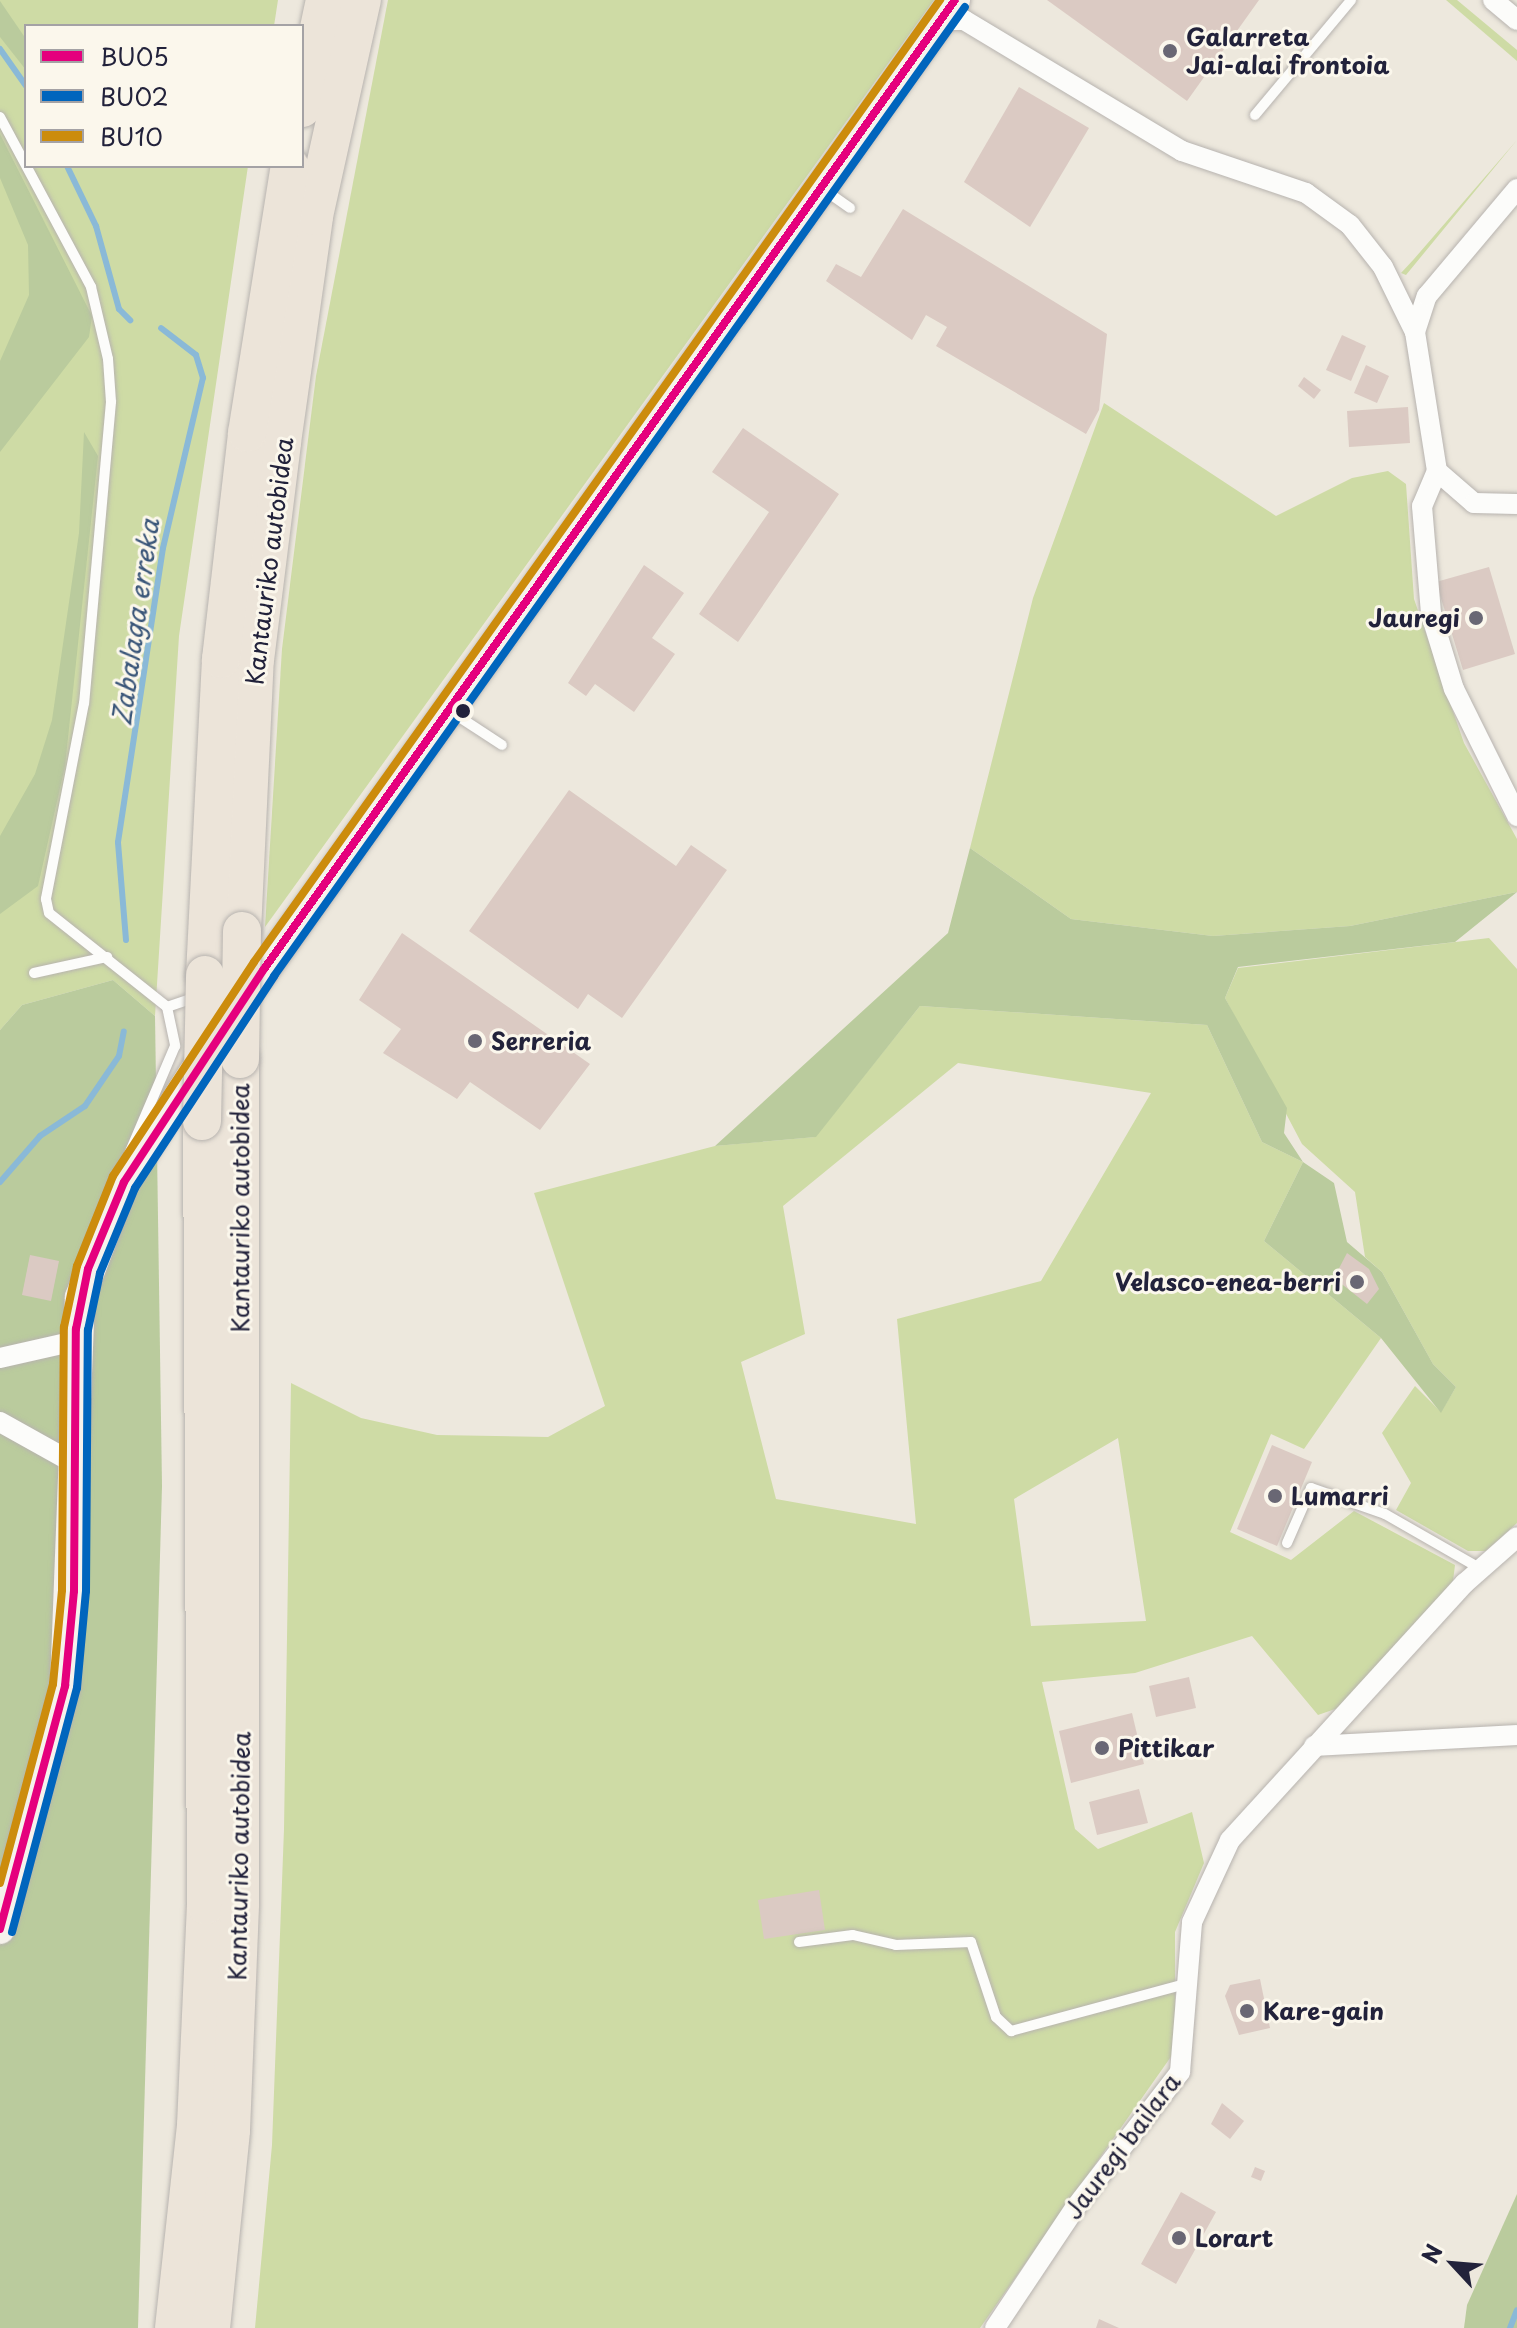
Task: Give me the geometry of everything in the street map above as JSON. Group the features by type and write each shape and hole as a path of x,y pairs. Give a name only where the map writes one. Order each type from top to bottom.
{"highway":[{"path":"304,99 325,0"},
{"name":"Kantauriko autobidea","path":"211,2328 231,2130 240,1904 240,1059 242,931 255,660 314,216 362,0"},
{"name":"Kantauriko autobidea","path":"174,2328 196,2125 206,1905 202,1121 205,975 221,659 247,433 290,168"}],"main road":[{"path":"0,1929 65,1686 74,1591 70,1461 75,1341 88,1269 124,1182 264,969 948,10"}],"street":[{"path":"1493,0 1517,20"},
{"path":"948,10 1182,151 1306,193 1350,225 1389,283 1415,332 1437,471 1422,506 1431,614 1454,689 1517,816"},
{"path":"1415,332 1425,300 1517,189"},
{"path":"1389,283 1425,300"},
{"path":"1437,471 1474,503 1517,504"},
{"path":"0,1358 75,1341"},
{"path":"0,1422 70,1461"},
{"name":"Jauregi bailara","path":"995,2328 1075,2208 1180,2072 1192,1922 1230,1840 1481,1569 1517,1537"},
{"path":"1314,1746 1517,1735"}],"lane":[{"path":"1255,115 1351,0"},
{"path":"0,117 24,162"},
{"path":"27,168 91,287 108,359 111,402 84,703 46,899 49,913 167,1007 175,1046 131,1138 124,1182"},
{"path":"821,188 850,208"},
{"path":"448,710 502,745"},
{"path":"34,973 107,957"},
{"path":"167,1007 264,969"},
{"path":"1287,1543 1311,1488 1385,1514 1481,1569"},
{"path":"799,1942 853,1935 896,1945 971,1942 996,2017 1011,2031 1185,1984"}],"green space":[{"path":"0,0 278,0 274,24 24,24 24,168 248,168 179,636 155,1016 113,980 22,1005 0,1030"},
{"path":"388,0 934,0 265,927 282,649 316,376"},
{"path":"1446,0 1457,0 1517,50 1517,61"},
{"path":"0,1 24,36 24,67 0,37"},
{"path":"0,134 92,316 89,337 0,452 0,361 29,295 28,245 0,178"},
{"path":"1517,140 1406,275 1401,273 1414,259"},
{"path":"1104,403 1276,516 1352,478 1388,471 1406,484 1414,599 1464,743 1517,839 1517,892 1350,926 1213,936 1071,919 970,848 1033,598"},
{"path":"84,432 98,456 65,766 38,886 0,914 0,836 35,774 52,720 79,533"},
{"path":"970,848 1071,919 1213,936 1350,926 1517,892 1455,942 1238,967 1225,998 1287,1108 1284,1133 1303,1162 1262,1142 1207,1025 920,1006 816,1137 715,1146 948,933"},
{"path":"1489,938 1517,969 1517,1523 1486,1551 1468,1551 1396,1510 1411,1483 1382,1433 1415,1386 1441,1412 1456,1387 1433,1364 1382,1272 1365,1257 1355,1192 1302,1144 1225,998 1238,968"},
{"path":"113,980 155,1016 162,1486 138,2328 0,2328 0,1030 22,1005"},
{"path":"920,1006 1207,1025 1262,1142 1303,1162 1264,1241 1381,1338 1304,1449 1271,1434 1230,1532 1291,1560 1354,1511 1455,1565 1453,1581 1341,1707 1318,1715 1252,1636 1135,1673 1042,1682 1075,1829 1098,1849 1192,1812 1204,1863 1175,1932 1175,2051 980,2328 255,2328 272,2145 284,1829 291,1383 361,1418 437,1435 548,1437 605,1406 534,1193 715,1146 815,1137","holes":["958,1063 1151,1093 1041,1281 897,1319 916,1524 776,1499 741,1362 805,1334 783,1206","1118,1438 1146,1621 1031,1626 1014,1499"]},
{"path":"1303,1162 1334,1183 1347,1242 1382,1272 1433,1364 1456,1387 1441,1413 1381,1338 1264,1241"},
{"path":"1517,2194 1517,2328 1464,2328 1467,2305"}],"building":[{"name":"Galarreta Jai-alai frontoia","path":"1047,0 1259,0 1187,101"},
{"path":"1019,87 1089,128 1030,227 964,182"},
{"path":"903,209 1107,334 1099,410 1086,434 936,346 947,327 926,315 912,340 826,281 836,264 861,277"},
{"path":"1342,335 1366,346 1351,381 1326,370"},
{"path":"1366,365 1389,376 1377,403 1354,393"},
{"path":"1304,377 1321,390 1314,399 1298,386"},
{"path":"1408,407 1410,443 1349,447 1347,411"},
{"path":"743,428 839,494 738,642 699,614 769,512 712,472"},
{"path":"644,565 684,593 652,638 675,654 634,712 595,684 586,696 568,683"},
{"name":"Jauregi","path":"1489,567 1515,654 1463,670 1436,582"},
{"path":"569,790 676,866 691,845 727,870 622,1018 588,994 578,1009 469,931"},
{"name":"Serreria","path":"402,933 590,1064 540,1130 470,1082 457,1099 383,1053 401,1029 359,1000"},
{"name":"Velasco-enea-berri","path":"1347,1253 1369,1269 1379,1289 1367,1304 1334,1278"},
{"path":"30,1255 59,1261 51,1301 22,1295"},
{"name":"Lumarri","path":"1272,1445 1312,1462 1277,1546 1237,1529"},
{"path":"1189,1677 1196,1708 1156,1717 1149,1686"},
{"name":"Pittikar","path":"1132,1713 1144,1764 1071,1783 1059,1731"},
{"path":"1139,1789 1148,1823 1097,1835 1089,1802"},
{"path":"819,1890 825,1930 764,1939 758,1900"},
{"name":"Kare-gain","path":"1260,1979 1270,2028 1239,2035 1225,1996 1230,1985"},
{"path":"1222,2103 1244,2121 1230,2139 1211,2124"},
{"path":"1255,2167 1265,2171 1261,2181 1251,2177"},
{"name":"Lorart","path":"1181,2192 1216,2212 1176,2284 1141,2264"},
{"path":"1099,2319 1119,2328 1096,2328"}],"waterway":[{"name":"Zabalaga erreka","path":"0,49 24,83"},
{"name":"Zabalaga erreka","path":"68,168 96,226 119,309 130,320"},
{"name":"Zabalaga erreka","path":"126,940 118,842 163,548 203,378 196,355 161,328"},
{"name":"Zabalaga erreka","path":"0,1182 40,1136 85,1106 119,1056 124,1031"},
{"path":"1510,2328 1517,2310"}],"transit line":[{"name":"BU10","path":"0,1883 53,1684 62,1590 64,1327 77,1266 113,1176 254,962 940,0"},
{"name":"BU05","path":"0,1929 65,1686 74,1591 76,1329 88,1269 124,1182 264,969 955,0"},
{"name":"BU02","path":"12,1932 77,1688 86,1591 88,1330 100,1273 135,1188 274,976 965,7"}],"place":[{"name":"Galarreta Jai-alai frontoia","path":"1170,51"},
{"name":"Jauregi","path":"1476,618"},
{"name":"Serreria","path":"475,1041"},
{"name":"Velasco-enea-berri","path":"1357,1282"},
{"name":"Lumarri","path":"1275,1496"},
{"name":"Pittikar","path":"1102,1748"},
{"name":"Kare-gain","path":"1247,2011"},
{"name":"Lorart","path":"1179,2238"}]}
